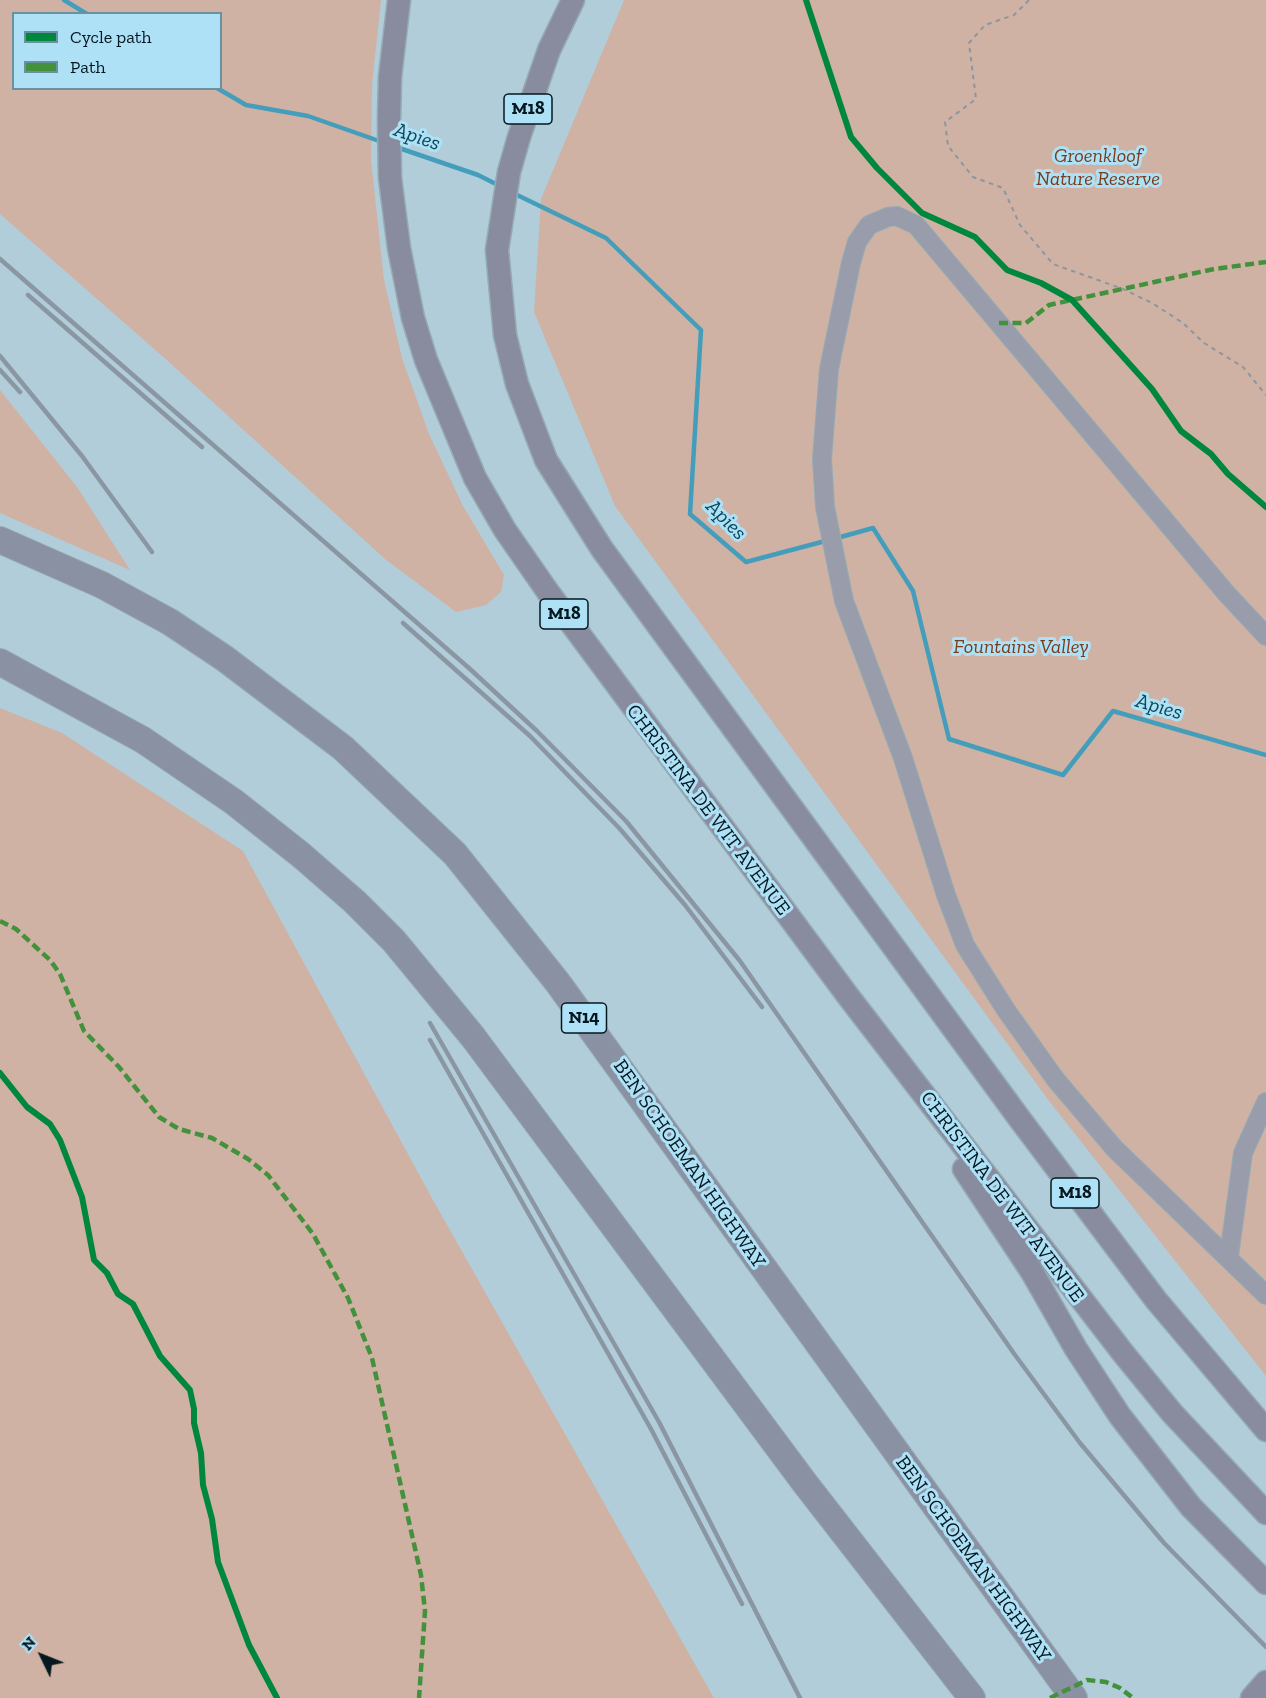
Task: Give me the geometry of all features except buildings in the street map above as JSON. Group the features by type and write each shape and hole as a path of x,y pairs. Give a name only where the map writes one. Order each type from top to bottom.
{"highway":[{"name":"BEN SCHOEMAN HIGHWAY","path":"0,540 102,585 170,622 224,658 343,748 455,854 565,992 1074,1698"},
{"path":"0,662 143,740 234,802 301,855 355,902 394,941 473,1037 804,1482 968,1692"}],"main road":[{"name":"M18","path":"571,2 549,50 519,137 501,216 498,260 500,300 507,345 517,384 538,440 571,502 682,660 1156,1300 1266,1430"},
{"name":"CHRISTINA DE WIT AVENUE","path":"399,5 390,77 390,178 399,248 413,318 447,414 475,478 505,530 555,602 848,996 1123,1353 1186,1428 1266,1513"},
{"path":"848,996 1032,1272 1076,1349 1120,1416 1191,1507 1266,1583"},
{"path":"1252,1698 1266,1682"}],"lane":[{"path":"1266,636 1226,593 916,225 897,216 888,217 869,225 857,242 850,263 829,369 822,459 825,507 844,601 903,758 935,867 965,945 1029,1045 1114,1148 1266,1295"},
{"path":"1228,1256 1243,1153 1266,1102"}],"path":[{"path":"1029,0 1014,15 985,25 969,44 976,99 945,122 948,147 973,177 1003,188 1020,225 1053,264 1123,289 1183,322 1204,343 1243,367 1266,395"}],"green space":[{"path":"0,0 381,0 372,85 371,160 384,280 402,358 429,434 463,506 504,575 501,592 486,605 456,612 385,559 169,362 0,214"},
{"name":"Fountains Valley","path":"624,0 1266,0 1266,1376 1049,1101 615,506 534,312 541,199"},
{"path":"0,390 77,487 130,570 0,513"},
{"path":"0,708 62,733 243,851 433,1200 714,1698 0,1698"}],"waterway":[{"name":"Apies","path":"64,0 84,12"},
{"name":"Apies","path":"220,90 246,105 308,116 382,142"},
{"name":"Apies","path":"396,147 478,175 500,186"},
{"name":"Apies","path":"513,193 606,238 701,330 690,514 746,562 829,540"},
{"name":"Apies","path":"837,538 873,528 913,591 949,739 1063,775 1113,711 1266,755"}],"railway":[{"path":"0,259 470,669 537,731 626,821 740,961 1015,1355 1080,1443 1164,1543 1266,1647"},
{"path":"28,295 202,447"},
{"path":"0,356 82,456 152,552"},
{"path":"0,370 20,392"},
{"path":"403,623 530,736 620,829 685,905 762,1007"},
{"path":"430,1023 659,1422 800,1698"},
{"path":"430,1040 651,1429 742,1604"}],"marked path":[{"path":"999,323 1026,323 1049,305 1214,269 1266,262"},
{"path":"0,921 16,929 50,960 60,974 84,1031 119,1067 159,1117 179,1129 212,1138 248,1159 268,1175 313,1234 348,1298 372,1358 421,1575 425,1611 419,1698"},
{"path":"1050,1698 1087,1680 1106,1682 1120,1688 1133,1698"}],"cycle path":[{"path":"806,0 851,137 877,168 922,213 975,237 1007,270 1041,283 1072,300 1152,389 1181,431 1211,454 1228,474 1266,507"},
{"path":"0,1073 27,1107 50,1124 60,1140 82,1197 94,1260 107,1273 118,1294 133,1304 160,1356 190,1390 201,1453 203,1485 212,1519 218,1562 249,1645 277,1698"}],"park label":[{"name":"Groenkloof Nature Reserve","path":"1098,168"}]}
